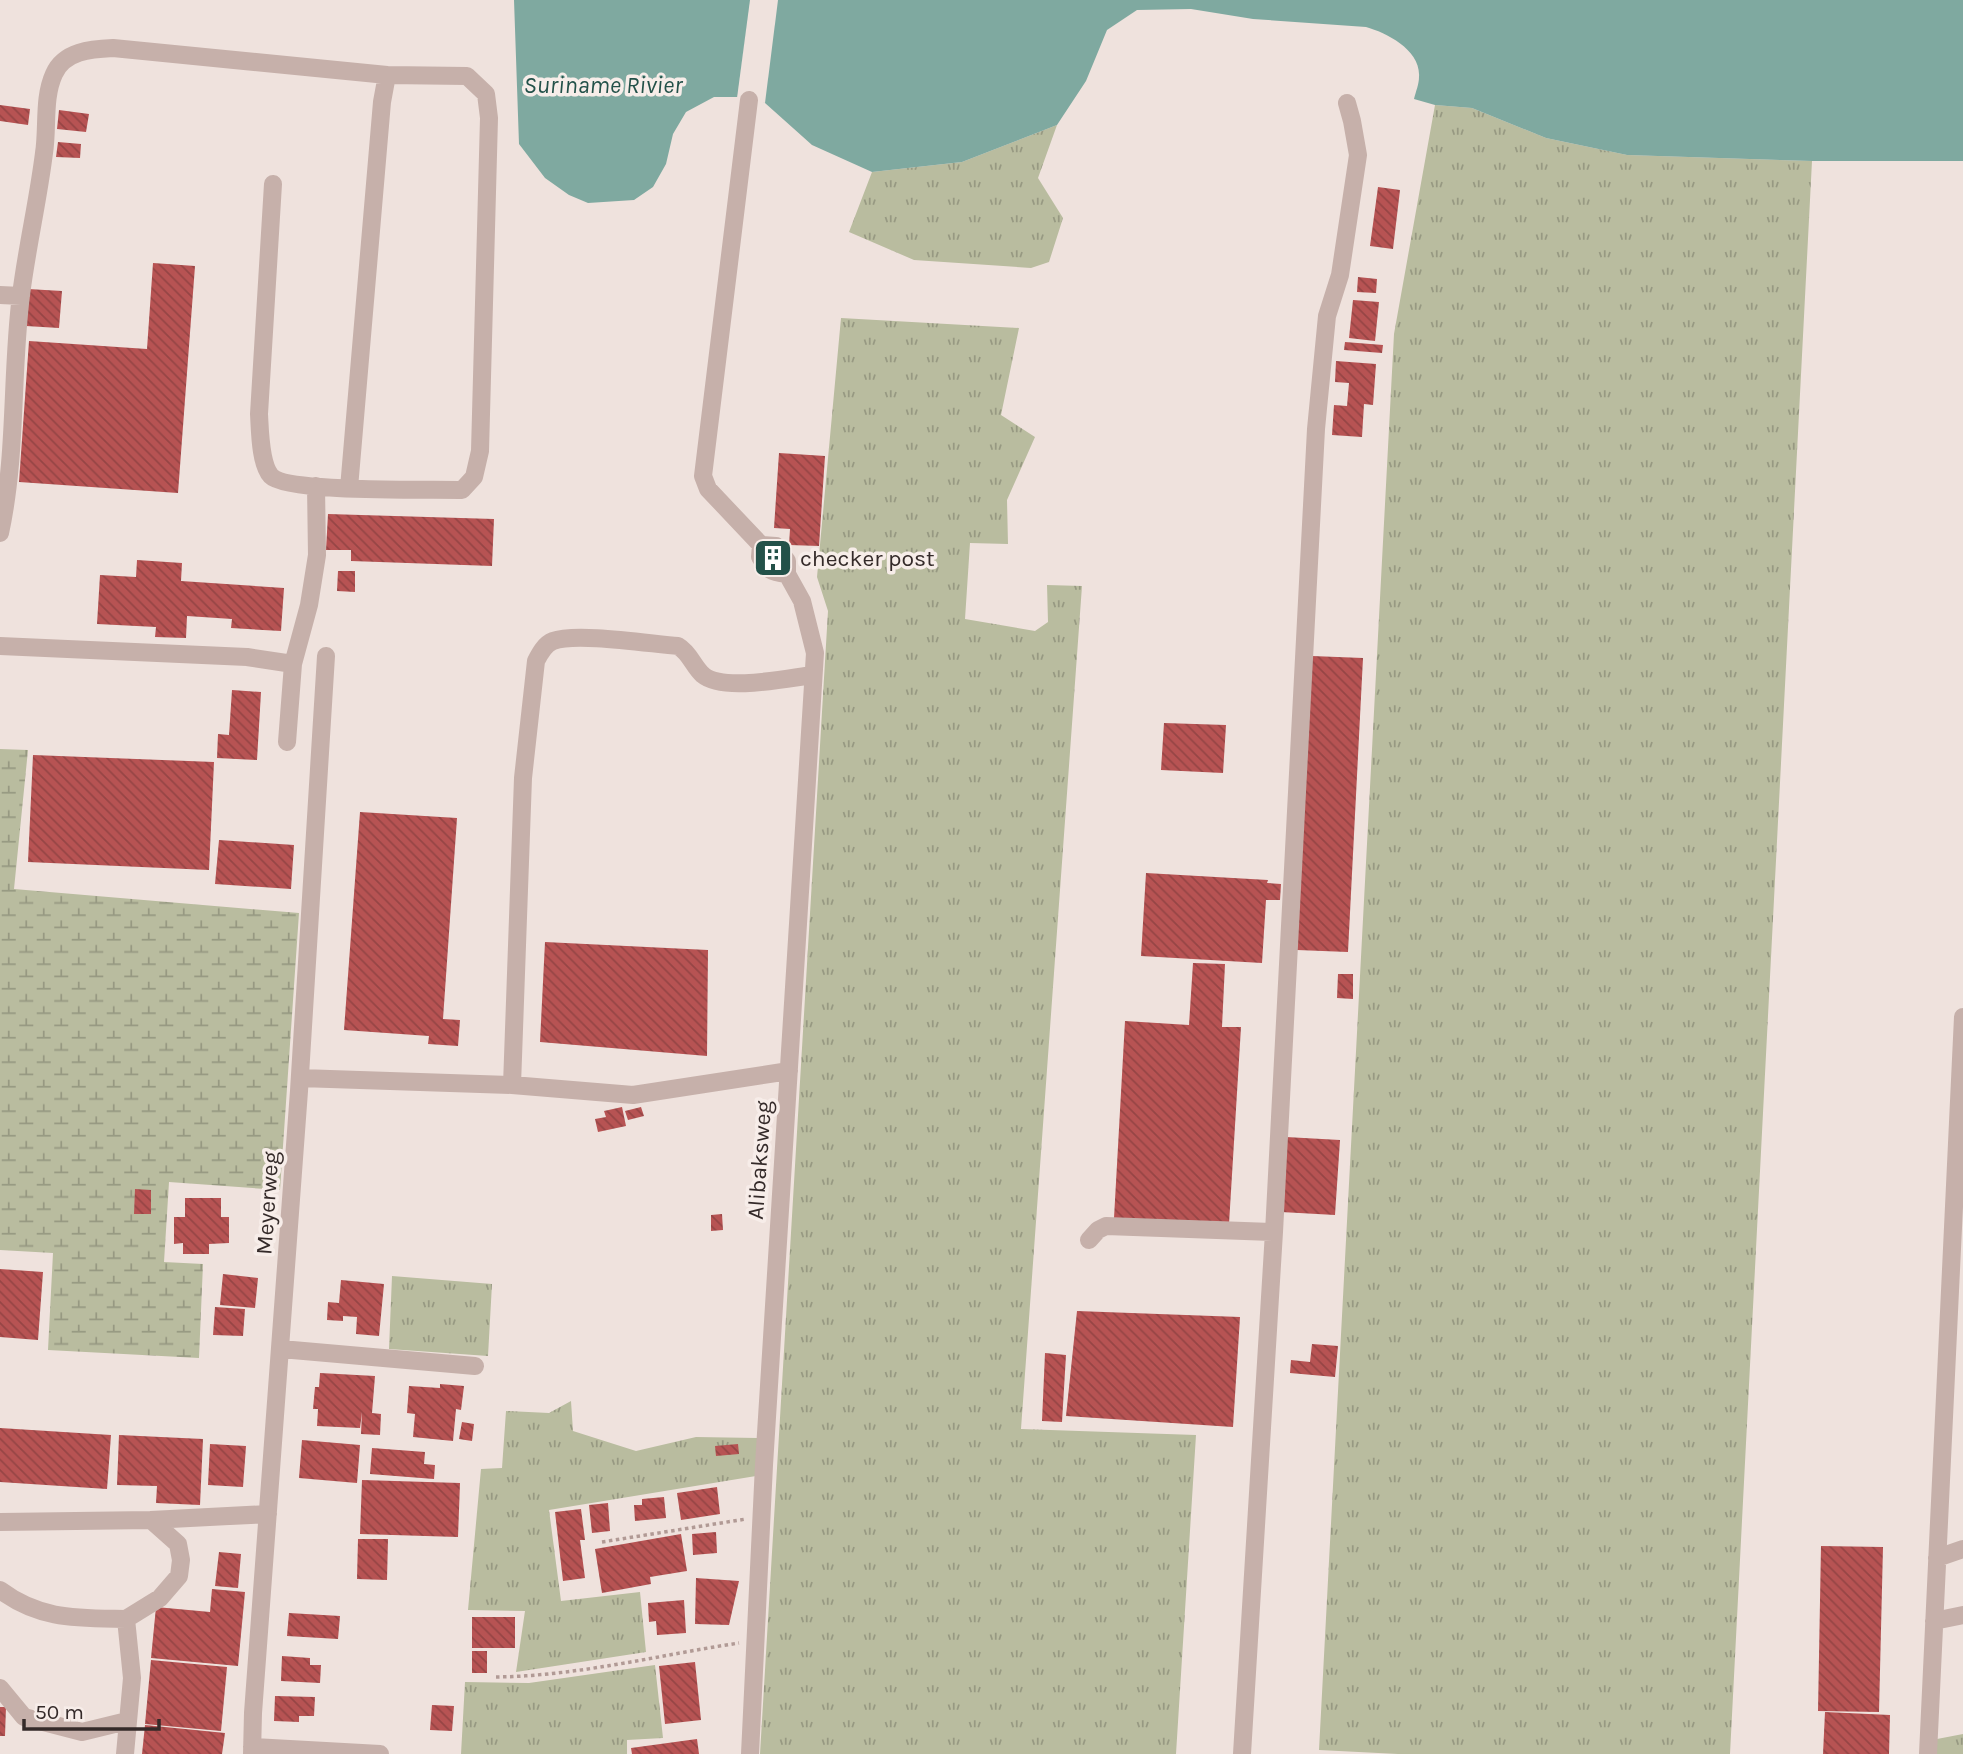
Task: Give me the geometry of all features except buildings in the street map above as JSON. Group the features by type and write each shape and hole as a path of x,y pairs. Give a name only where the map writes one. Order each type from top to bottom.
{"street":[{"path":"2,526 5,454 21,296 45,152 48,94 54,74 62,61 85,50 113,48 387,75 467,76 486,94 489,118 480,451 474,477 462,490 282,484 270,475 261,446 259,414 273,184"},
{"path":"349,488 382,102 387,75"},
{"path":"749,100 703,476 708,489 761,545 760,557 766,566 772,572 787,574"},
{"path":"1241,1754 1274,1232 1316,429 1327,316 1340,275 1358,155 1347,103"},
{"path":"0,295 21,296"},
{"path":"287,741 293,664 309,605 317,555 316,486"},
{"name":"Alibaksweg","path":"750,1754 815,653 802,601 787,574 787,561 776,546 761,545"},
{"path":"512,1085 523,778 536,661 542,649 552,641 574,637 678,646 686,651 703,675 717,682 743,683 813,675"},
{"path":"0,646 247,657 293,664"},
{"name":"Meyerweg","path":"252,1751 300,1077 326,656"},
{"path":"1928,1754 1958,1216 1963,1017"},
{"path":"300,1077 512,1085 633,1095 789,1070"},
{"path":"1088,1240 1106,1226 1274,1232"},
{"path":"281,1349 475,1366"},
{"path":"0,1522 151,1520 268,1514"},
{"path":"0,1590 19,1604 45,1613 78,1618 126,1619 160,1598 179,1576 181,1560 178,1544 151,1520"},
{"path":"1937,1558 1963,1549"},
{"path":"1934,1621 1963,1615"},
{"path":"125,1754 132,1678 126,1619"},
{"path":"0,1688 24,1717 82,1732 127,1721"},
{"path":"252,1751 380,1754"}],"path":[{"path":"602,1542 762,1516"},
{"path":"496,1677 551,1673 756,1640"}],"green space":[{"path":"1435,105 1472,108 1546,138 1627,155 1812,161 1730,1754 1398,1754 1319,1750 1394,334"},
{"path":"1057,125 1038,178 1063,218 1049,262 1031,268 914,260 849,232 872,172 962,162"},
{"path":"841,318 1019,328 1001,415 1035,437 1007,500 1008,544 970,543 965,619 1035,631 1048,622 1047,585 1082,586 1021,1429 1196,1435 1176,1754 760,1754 828,611 817,577"},
{"path":"0,749 28,750 14,889 299,913 280,1190 169,1182 164,1262 203,1264 199,1358 48,1350 53,1253 0,1250"},
{"path":"392,1276 492,1284 488,1356 389,1349"},
{"path":"571,1401 573,1431 636,1451 696,1437 758,1438 756,1476 549,1510 561,1601 640,1592 646,1652 516,1672 525,1611 468,1610 481,1469 502,1468 506,1411 549,1413"},
{"path":"655,1665 663,1738 627,1740 627,1754 461,1754 465,1682 529,1683"},
{"path":"1963,1734 1963,1754 1936,1754 1937,1739"}],"water":[{"name":"Suriname Rivier","path":"514,0 1963,0 1963,161 1812,161 1627,155 1546,138 1472,108 1435,105 1414,99 1419,77 1415,59 1393,38 1366,27 1253,19 1191,9 1137,10 1107,30 1086,81 1057,125 962,162 872,172 812,145 765,103 752,97 714,97 686,112 673,134 666,164 653,187 634,200 588,203 569,195 545,178 519,144"}],"pier":[{"path":"750,0 778,0 765,103 737,98"}],"place":[{"name":"checker post","path":"773,558"}]}
